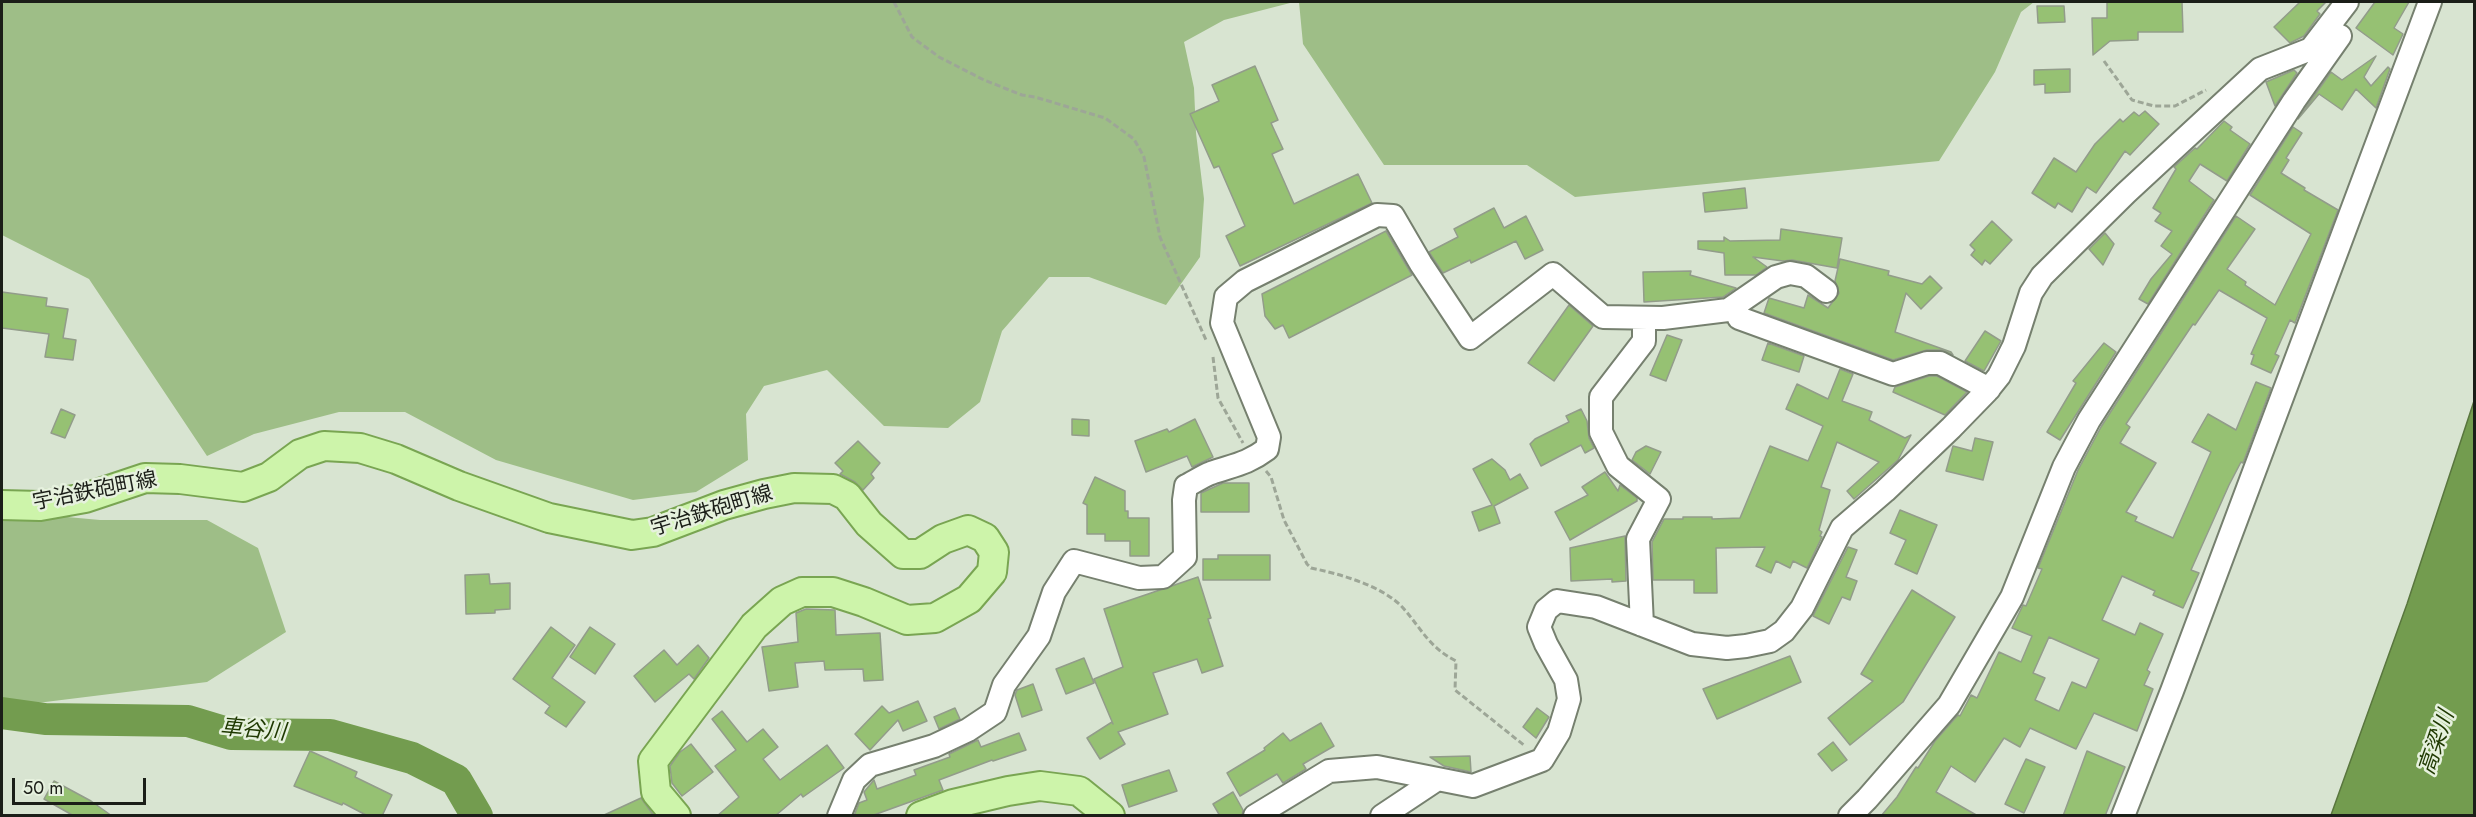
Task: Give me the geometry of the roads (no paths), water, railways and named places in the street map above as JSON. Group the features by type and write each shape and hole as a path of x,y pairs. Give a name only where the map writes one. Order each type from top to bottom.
{"main road":[{"name":"宇治鉄砲町線","path":"2,506 40,506 85,498 145,478 180,478 243,487 269,477 300,454 324,446 360,448 396,459 459,486 549,518 632,535 664,529 724,505 794,488 817,487 833,489 848,496 869,524 903,554 920,554 943,539 968,530 985,538 994,552 992,572 969,599 935,618 907,620 833,592 802,592 782,601 754,626 653,761 656,792 676,816"},
{"path":"921,816 975,799 1040,786 1078,791 1110,816"}],"street":[{"path":"1255,816 1329,771 1377,767 1473,786 1542,760 1559,732 1569,699 1566,680 1545,644 1539,627 1546,610 1557,601 1596,607 1692,644 1727,648 1770,642 1784,631 1802,608 1842,528 1885,491 1989,389 1999,376 2014,346 2031,293 2042,276 2260,69 2311,49 2348,2"},
{"path":"1850,816 1949,705 2012,597 2064,467 2089,420 2294,101 2356,12 2360,2"},
{"path":"2123,816 2430,2"},
{"path":"838,816 854,780 870,765 934,746 968,730 995,712 1004,685 1039,636 1054,592 1074,561 1139,578 1162,577 1185,557 1184,500 1186,486 1210,473 1238,467 1267,449 1269,437 1222,323 1226,297 1245,281 1377,215 1393,216 1421,264 1470,338 1552,274 1603,317 1644,319 1728,310 1776,277 1790,273 1806,276 1826,291"},
{"path":"1739,318 1893,374 1927,363 1940,363 1989,389"},
{"path":"1642,625 1638,539 1659,499 1618,466 1601,432 1600,397 1644,341 1644,319"},
{"path":"1382,816 1436,780"}],"water":[{"name":"高梁川","path":"2474,401 2474,815 2331,815 2407,604"}],"waterway":[{"name":"車谷川","path":"2,713 45,719 188,721 231,734 330,735 412,758 456,780 477,816"}]}
